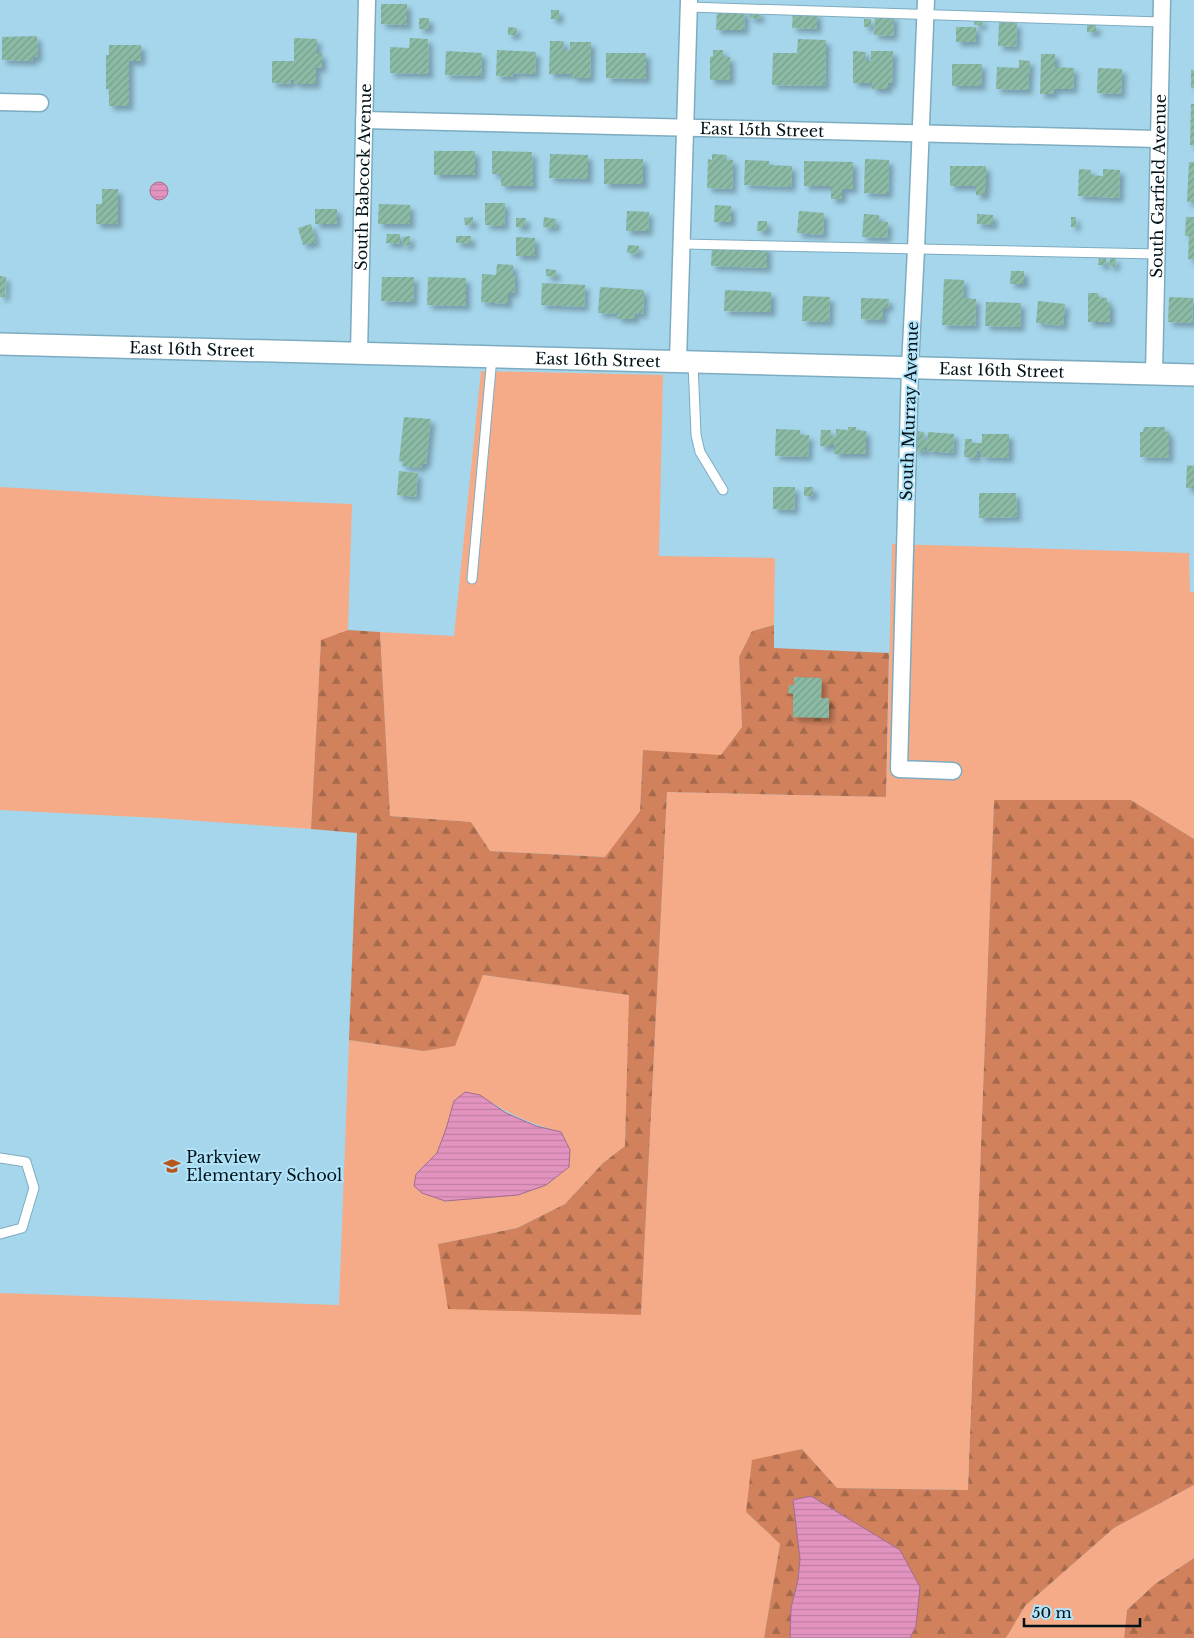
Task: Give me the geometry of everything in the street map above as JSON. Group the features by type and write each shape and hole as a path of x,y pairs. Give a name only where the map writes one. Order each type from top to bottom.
{"street":[{"name":"South Babcock Avenue","path":"359,353 368,0"},
{"name":"South Garfield Avenue","path":"1154,374 1162,0"},
{"path":"686,362 683,244 689,4"},
{"name":"South Murray Avenue","path":"925,8 910,367 899,769 953,771"},
{"path":"0,102 40,103"},
{"name":"East 15th Street","path":"364,120 1159,139"},
{"name":"East 16th Street","path":"0,344 1194,375"}],"lane":[{"path":"689,4 925,8 1161,22"},
{"path":"683,244 1157,254"},
{"path":"472,579 492,356"},
{"path":"686,362 700,452 723,490"},
{"path":"0,1158 26,1162 34,1188 22,1228 0,1234"}],"shaded area":[{"path":"155,182 163,182 168,187 166,198 155,200 150,195 150,187"},
{"path":"481,371 663,375 659,556 775,558 774,625 752,631 739,657 742,727 721,756 643,750 640,811 606,857 490,851 471,822 390,816 380,632 454,636"},
{"path":"0,487 170,497 352,504 348,630 321,641 311,829 159,818 0,810"},
{"path":"892,544 1189,553 1190,592 1194,592 1194,839 1131,800 994,800 968,1490 837,1488 802,1449 746,1512 780,1544 764,1638 0,1638 0,1293 339,1305 349,1040 423,1051 482,975 630,995 625,1146 603,1163 565,1204 517,1228 438,1244 641,1315 667,792 886,797","holes":["480,1095 509,1113 529,1122 561,1132 568,1167 546,1185 518,1195 416,1173 437,1153 446,1129"]},
{"path":"465,1092 480,1095 506,1113 536,1126 561,1132 570,1150 569,1167 546,1185 518,1195 445,1201 422,1193 414,1186 416,1174 437,1153 454,1101"},
{"path":"1194,1485 1194,1558 1155,1584 1127,1610 1124,1638 1006,1638 1025,1606 1114,1528"},
{"path":"811,1496 900,1550 920,1587 916,1626 910,1638 790,1638 791,1608 798,1580 800,1559 793,1500"}],"green space":[{"path":"774,625 774,648 889,653 886,797 667,792 641,1315 448,1309 438,1244 517,1228 565,1204 603,1163 625,1146 629,995 483,975 455,1046 423,1051 349,1040 357,833 311,829 321,640 348,630 380,632 390,816 471,822 490,851 605,857 640,811 643,750 721,755 742,727 739,657 752,631"},
{"path":"994,800 1131,800 1194,839 1194,1485 1114,1528 1025,1606 1006,1638 910,1638 916,1626 900,1550 811,1496 796,1524 800,1559 798,1580 791,1608 790,1638 764,1638 780,1544 746,1512 752,1460 802,1449 837,1488 968,1490"},
{"path":"1194,1558 1194,1638 1124,1638 1127,1610 1155,1584"}],"building":[{"path":"381,4 407,4 407,25 381,24"},
{"path":"551,10 559,10 559,19 551,19"},
{"path":"717,10 745,11 744,30 716,30"},
{"path":"750,11 760,12 760,19 749,18"},
{"path":"793,12 817,13 817,29 792,28"},
{"path":"875,15 894,16 893,36 874,35"},
{"path":"419,18 429,18 429,29 419,29"},
{"path":"864,19 871,19 871,27 864,27"},
{"path":"975,19 983,20 982,26 974,25"},
{"path":"999,22 1017,23 1016,47 998,46"},
{"path":"1087,25 1096,25 1096,32 1087,32"},
{"path":"508,27 517,28 516,35 508,35"},
{"path":"956,27 976,27 976,42 956,42"},
{"path":"37,36 38,57 33,57 33,61 2,60 2,37"},
{"path":"294,38 317,39 317,54 322,54 322,68 316,68 316,84 294,84 295,80 291,80 290,84 272,83 272,61 294,61"},
{"path":"410,38 428,39 429,74 390,73 390,47 409,48"},
{"path":"798,39 826,40 825,86 772,85 773,53 797,53"},
{"path":"550,41 564,41 563,50 570,50 570,42 591,42 590,78 572,78 572,74 549,74"},
{"path":"109,45 141,45 141,61 129,61 129,106 109,106 109,89 106,89 106,55 109,55"},
{"path":"497,50 536,52 535,74 513,73 513,77 496,76"},
{"path":"713,50 723,50 723,57 730,57 730,80 710,80 710,57 713,56"},
{"path":"446,51 482,53 481,76 445,75"},
{"path":"853,51 866,52 865,61 871,61 871,51 893,51 892,83 888,83 888,89 872,89 872,83 853,83"},
{"path":"606,53 646,53 646,79 606,78"},
{"path":"1041,54 1055,54 1055,67 1074,68 1073,89 1054,89 1053,94 1040,94"},
{"path":"1019,60 1030,61 1028,90 996,89 997,67 1019,68"},
{"path":"952,64 982,64 981,86 952,86"},
{"path":"1098,68 1122,69 1121,94 1097,93"},
{"path":"1191,70 1194,70 1194,88 1191,88"},
{"path":"1191,104 1194,104 1194,145 1190,145"},
{"path":"434,151 475,151 475,175 434,175"},
{"path":"492,151 532,152 533,186 501,186 501,174 492,174"},
{"path":"550,154 588,155 588,179 549,178"},
{"path":"712,154 727,155 726,160 733,160 732,189 707,188 708,159 712,160"},
{"path":"604,159 643,159 643,184 604,184"},
{"path":"865,159 889,160 888,194 864,193"},
{"path":"745,160 769,161 769,165 792,166 791,187 744,185"},
{"path":"804,161 853,162 853,189 842,189 842,199 831,199 831,186 804,186"},
{"path":"1189,162 1194,162 1194,202 1187,202"},
{"path":"950,166 986,166 985,195 976,195 976,186 950,186"},
{"path":"1079,169 1091,170 1091,175 1103,176 1103,169 1120,170 1119,198 1078,196"},
{"path":"102,189 118,189 118,224 96,224 96,204 102,204"},
{"path":"485,203 505,203 504,226 485,225"},
{"path":"379,204 410,205 410,224 378,224"},
{"path":"715,205 731,206 731,222 714,222"},
{"path":"315,209 337,209 337,224 315,224"},
{"path":"627,211 649,212 648,231 626,231"},
{"path":"799,211 824,213 823,235 797,233"},
{"path":"864,214 879,215 879,221 888,222 887,238 862,237"},
{"path":"977,214 993,215 993,225 977,224"},
{"path":"473,217 473,225 465,225 464,218"},
{"path":"544,217 556,219 555,228 543,227"},
{"path":"1071,217 1076,217 1076,227 1071,227"},
{"path":"1186,217 1194,217 1194,259 1188,259 1189,236 1185,236"},
{"path":"516,218 526,218 525,227 516,227"},
{"path":"758,221 767,221 767,231 757,231"},
{"path":"311,224 316,242 303,245 298,228"},
{"path":"387,234 400,234 400,244 386,243"},
{"path":"410,236 410,245 403,246 403,237"},
{"path":"456,236 471,236 471,244 456,243"},
{"path":"516,237 535,238 535,256 516,256"},
{"path":"628,245 639,246 638,254 627,253"},
{"path":"712,245 767,247 767,268 711,266"},
{"path":"1099,257 1106,258 1106,265 1098,265"},
{"path":"1110,258 1116,258 1115,267 1109,266"},
{"path":"497,264 513,265 513,275 515,275 514,293 508,293 508,304 481,302 482,274 496,275"},
{"path":"546,269 556,270 556,277 546,276"},
{"path":"1011,271 1024,271 1024,284 1010,284"},
{"path":"0,276 6,277 5,297 0,297"},
{"path":"382,277 414,277 413,302 381,301"},
{"path":"428,277 466,278 466,306 427,305"},
{"path":"944,279 964,280 963,298 976,299 975,326 942,325"},
{"path":"542,283 585,285 584,307 541,305"},
{"path":"600,287 644,290 643,314 635,313 635,319 617,319 618,314 598,313"},
{"path":"725,290 771,292 771,312 724,311"},
{"path":"1088,293 1098,293 1099,298 1107,298 1107,303 1110,303 1110,322 1088,322"},
{"path":"803,296 830,297 829,322 802,321"},
{"path":"1169,297 1193,298 1192,323 1168,322"},
{"path":"861,298 889,299 888,308 883,308 883,320 861,319"},
{"path":"1038,301 1065,304 1063,326 1036,323"},
{"path":"986,302 1021,303 1020,327 985,326"},
{"path":"404,417 431,419 426,464 422,464 421,468 402,466 403,462 399,461"},
{"path":"848,427 856,427 856,430 866,431 866,454 834,454 834,444 830,444 830,447 820,446 821,430 831,430 831,436 836,437 836,429 848,430"},
{"path":"1144,427 1165,427 1165,432 1169,432 1169,458 1140,457 1140,432 1143,432"},
{"path":"776,429 800,430 800,435 809,435 808,457 775,456"},
{"path":"916,431 924,432 923,440 927,440 928,432 954,434 953,453 927,451 927,447 925,447 925,452 914,451"},
{"path":"982,434 1009,434 1009,458 981,457 981,451 977,450 977,458 964,457 965,439 972,439 972,443 982,443"},
{"path":"1187,465 1194,466 1194,488 1186,488"},
{"path":"399,471 418,473 416,497 397,495"},
{"path":"773,487 795,487 794,510 773,509"},
{"path":"804,487 813,487 813,496 804,496"},
{"path":"979,493 1016,493 1017,517 979,518"},
{"path":"794,677 822,678 821,698 829,698 829,718 793,717 793,694 788,693 789,685 794,685"}],"place":[{"name":"Parkview Elementary School","path":"172,1166"}]}
